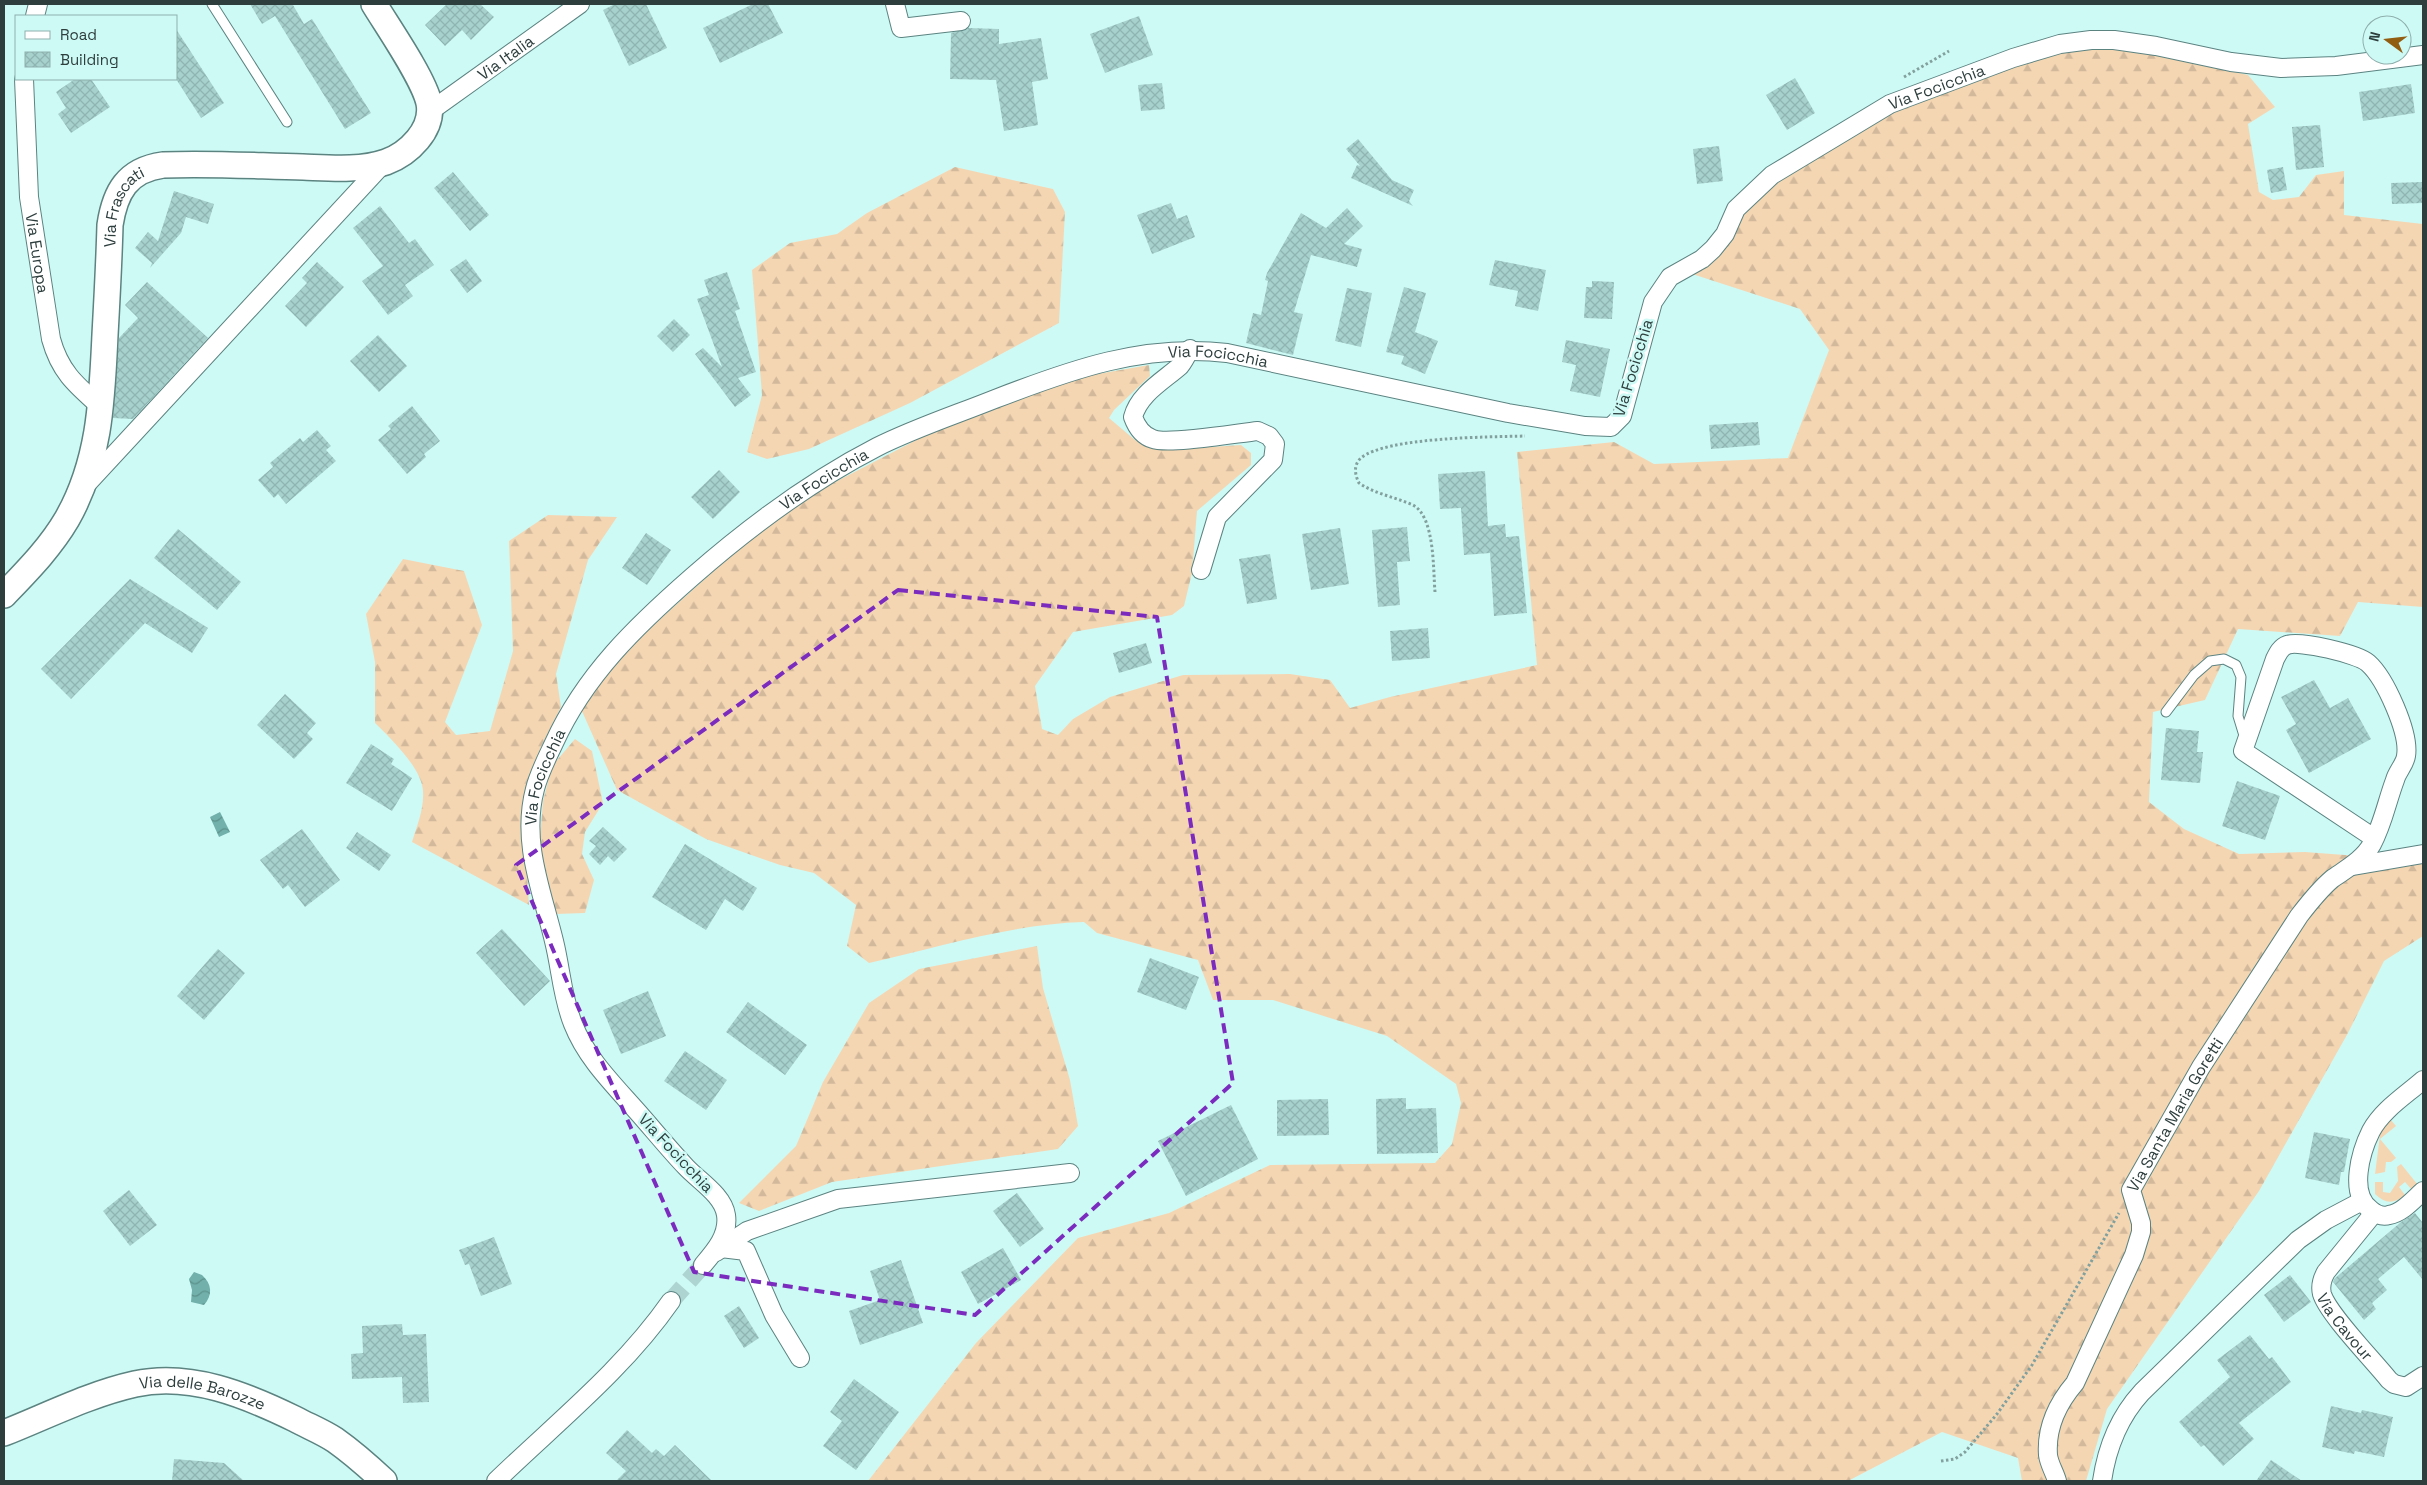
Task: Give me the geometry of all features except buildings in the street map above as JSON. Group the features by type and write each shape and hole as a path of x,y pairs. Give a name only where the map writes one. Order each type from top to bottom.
{"main road":[{"path":"374,4 418,77 429,100 429,112"},
{"name":"Via Frascati","path":"4,595 53,541 67,519 81,490 95,449 102,408 110,225 116,198 131,177 142,170 163,165 343,168 384,162 405,152 415,143 423,132 429,112"},
{"name":"Via delle Barozze","path":"4,1433 126,1386 160,1381 190,1383 239,1395 334,1439 384,1481"}],"street":[{"name":"Via Italia","path":"429,112 580,4"},
{"path":"895,4 901,28 961,21"},
{"name":"Via Focicchia","path":"712,1256 726,1229 724,1208 716,1196 671,1151 596,1064 579,1038 564,993 554,944 535,873 530,822 538,778 564,722 598,670 640,623 747,530 836,470 904,434 1044,380 1131,355 1190,349 1246,356 1508,413 1585,426 1610,427 1622,416 1653,302 1670,277 1702,259 1713,250 1725,234 1736,210 1772,175 1890,104 2014,58 2060,44 2091,40 2139,44 2238,63 2281,68 2336,66 2423,55"},
{"name":"Via Europa","path":"24,80 29,198 51,338 56,358 66,374 102,408"},
{"path":"81,490 384,162"},
{"path":"1190,349 1182,364 1138,404 1133,418 1141,432 1154,440 1182,440 1258,431 1268,436 1275,444 1273,460 1217,517 1201,570"},
{"name":"Via Santa Maria Goretti","path":"2057,1481 2048,1457 2053,1419 2058,1406 2079,1374 2134,1255 2141,1232 2139,1213 2132,1200 2131,1190 2185,1093 2288,933 2313,898 2332,880 2353,866 2371,846 2384,814 2395,778 2406,757 2406,745 2391,696 2368,663 2353,655 2311,646 2288,644 2283,647 2275,659 2246,741"},
{"path":"2246,741 2242,751 2374,838"},
{"path":"2353,866 2423,854"},
{"path":"2423,1080 2386,1112 2371,1131 2359,1171 2359,1191 2368,1207 2383,1216 2397,1213 2423,1191"},
{"path":"712,1256 747,1231 838,1199 1070,1173"},
{"path":"2102,1481 2114,1433 2124,1414 2142,1392 2298,1240 2320,1224 2368,1207"},
{"name":"Via Cavour","path":"2368,1207 2326,1272 2322,1282 2322,1293 2329,1307 2388,1380 2394,1384 2406,1386 2423,1376"},
{"path":"712,1256 746,1251 774,1315 800,1358"},
{"path":"496,1481 621,1363 650,1330 671,1301"}],"lane":[{"path":"212,4 287,122"},
{"path":"2166,712 2194,675 2210,661 2224,659 2236,665 2241,676 2238,716 2246,741"}],"path":[{"path":"1435,592 1428,525 1424,514 1412,504 1359,483 1355,475 1359,459 1374,450 1415,443 1534,436"},
{"path":"1942,1461 1955,1459 1965,1452 2015,1390 2065,1310 2131,1190"}],"highlighted area":[{"path":"898,590 1157,617 1233,1083 975,1315 694,1272 516,865"}],"green space":[{"path":"2099,45 2130,47 2248,75 2275,107 2248,124 2259,192 2273,200 2299,197 2316,175 2344,171 2344,215 2423,224 2423,607 2358,602 2340,636 2238,629 2205,700 2153,712 2149,802 2184,829 2239,854 2305,852 2372,857 2423,845 2423,936 2384,961 2348,1033 2259,1191 2107,1409 2086,1481 2022,1481 2018,1458 1942,1432 1848,1481 868,1481 976,1343 1078,1238 1169,1213 1270,1165 1435,1163 1452,1144 1461,1103 1456,1084 1387,1036 1273,1000 1213,1000 1198,960 1097,933 1084,922 1030,927 1003,932 869,963 847,946 856,905 814,873 780,865 706,839 617,790 581,709 612,662 745,543 810,495 926,435 1080,377 1149,365 1150,376 1114,410 1109,418 1135,440 1164,450 1241,445 1251,453 1251,465 1197,511 1192,573 1184,606 1172,615 1073,632 1035,686 1042,729 1058,735 1073,719 1110,697 1183,675 1290,674 1330,680 1350,708 1390,697 1537,665 1517,452 1614,442 1654,464 1788,458 1829,350 1800,309 1686,272 1747,204 1817,156 1898,108 2035,56"},
{"path":"955,167 1053,189 1065,212 1059,323 910,403 809,449 767,459 747,452 762,395 752,270 790,243 837,234 867,213"},
{"path":"548,515 617,517 588,560 556,674 561,707 541,747 523,806 529,905 412,842 420,817 423,792 422,783 405,754 375,723 375,662 366,614 403,559 464,571 482,625 445,722 456,735 490,731 513,651 509,541"},
{"path":"575,739 592,751 603,803 585,832 582,854 594,880 585,913 556,914 539,851 543,801 552,766"},
{"path":"1037,946 1043,988 1070,1080 1078,1126 1058,1149 832,1182 759,1211 739,1203 796,1146 823,1082 869,1003 919,969"},
{"path":"2390,1119 2396,1126 2380,1139 2396,1158 2391,1162 2386,1162 2385,1172 2375,1174 2381,1127"},
{"path":"2401,1164 2418,1185 2412,1190 2405,1182 2399,1187 2405,1195 2390,1202 2382,1200 2375,1194 2375,1182 2383,1182 2383,1192 2390,1193 2398,1181 2397,1167"}],"water":[{"path":"220,812 230,832 219,837 210,817"},
{"path":"194,1272 202,1275 208,1282 210,1293 204,1305 191,1302 192,1290 189,1279"}],"tunnel":[{"path":"671,1301 703,1265"}]}
